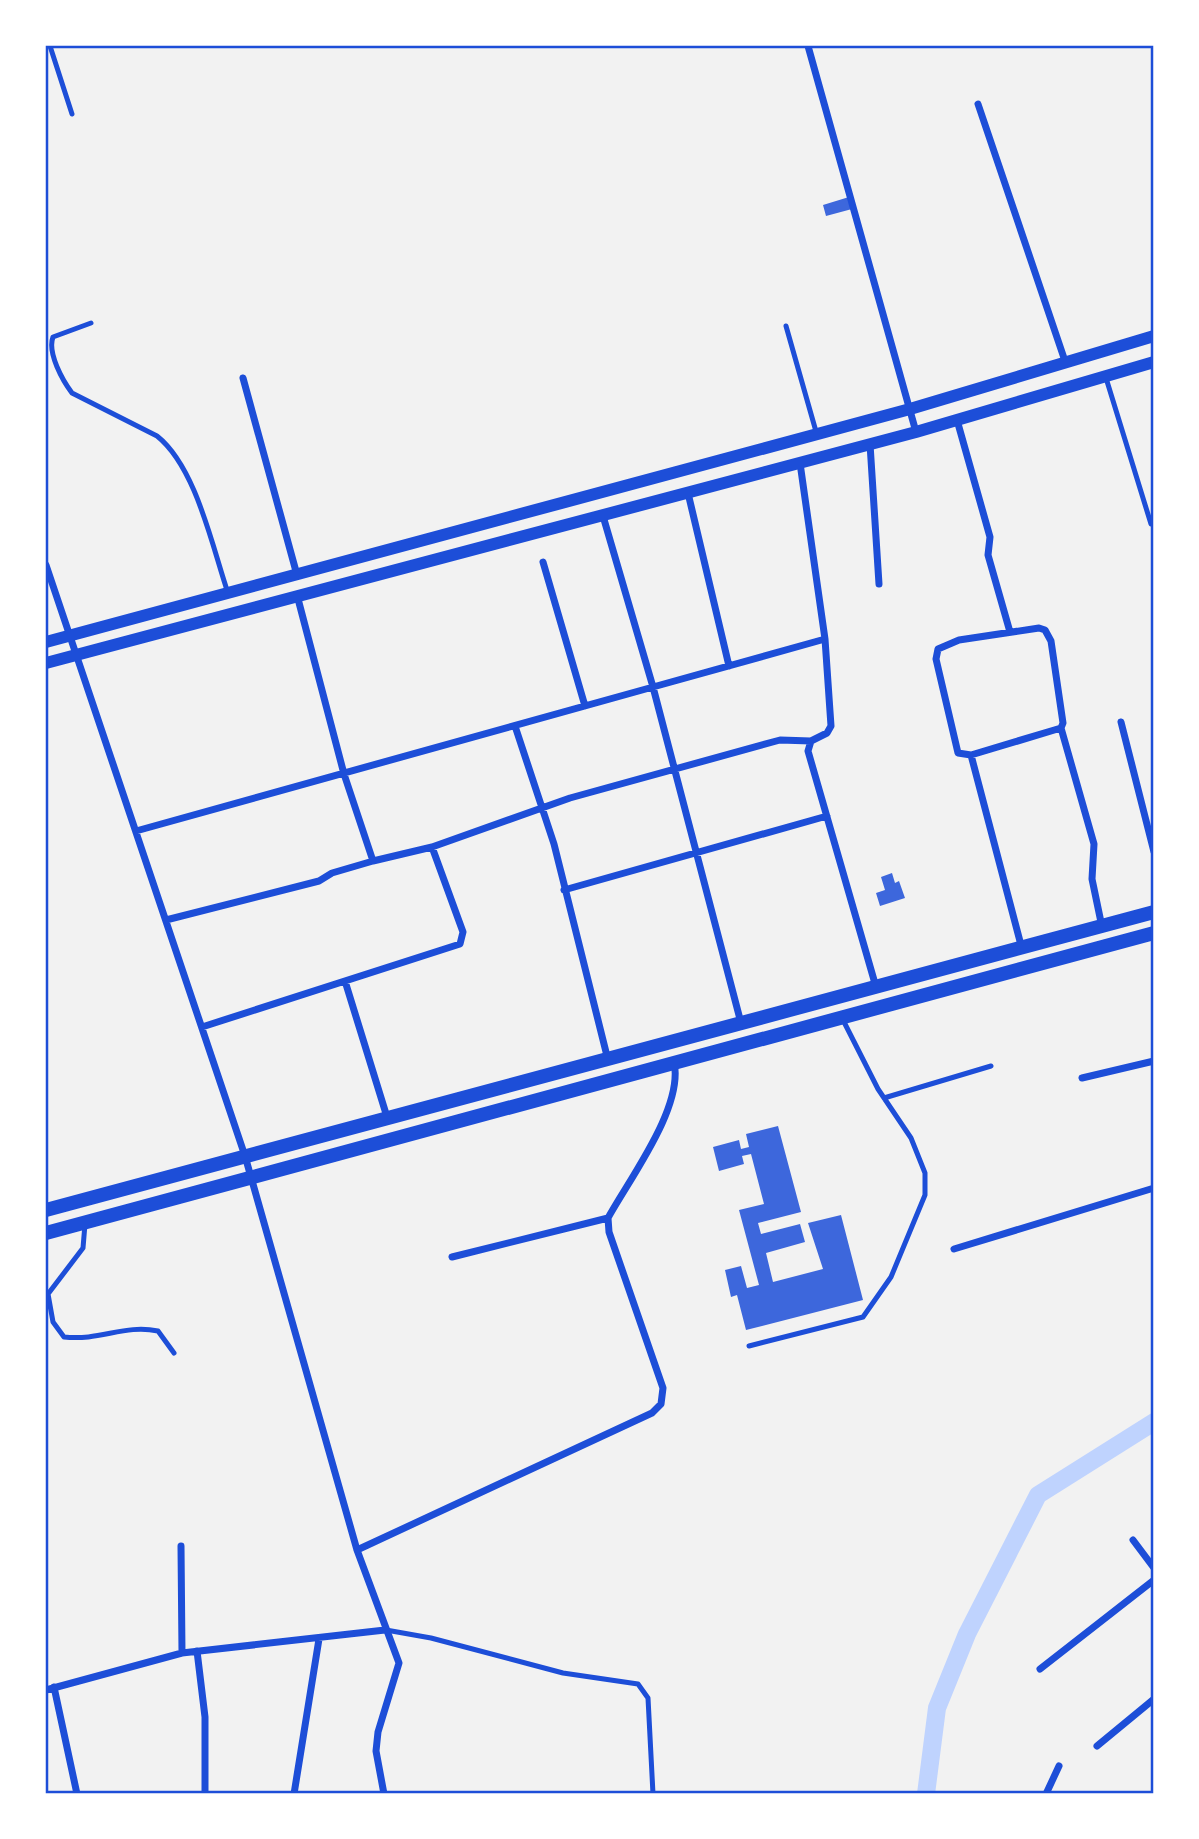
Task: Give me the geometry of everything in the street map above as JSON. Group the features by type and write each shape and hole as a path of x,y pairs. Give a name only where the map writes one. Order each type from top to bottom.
{"main road":[{"path":"46,1210 387,1117 608,1061 1153,912"},
{"path":"46,1233 1153,933"},
{"path":"777,1014 783,1032"}],"street":[{"path":"808,46 916,432"},
{"path":"978,104 1066,364"},
{"path":"46,642 817,435 1066,364 1153,336"},
{"path":"46,663 297,594 916,432 1153,362"},
{"path":"243,378 297,575"},
{"path":"957,420 990,537 988,555 1010,632"},
{"path":"870,444 879,584"},
{"path":"166,920 319,881 332,873 373,860 432,847 542,808 674,769 780,740 811,741 827,733 831,726 825,639 800,463"},
{"path":"688,493 729,666"},
{"path":"603,516 653,687 741,1024"},
{"path":"543,562 584,706"},
{"path":"46,565 245,1156 358,1550 399,1663 378,1732 376,1751 384,1794"},
{"path":"297,594 344,774 373,860"},
{"path":"1061,727 962,755 956,750 936,654 943,646 959,640 1039,628 1048,635 1063,723 1061,727 1094,844 1092,879 1102,928"},
{"path":"136,831 825,639"},
{"path":"1121,722 1153,852"},
{"path":"515,726 542,808 608,1061"},
{"path":"811,741 808,751 876,987"},
{"path":"971,754 1022,949"},
{"path":"564,890 827,816"},
{"path":"202,1027 460,944 463,932 432,847"},
{"path":"345,981 387,1117"},
{"path":"358,1550 652,1413 661,1404 663,1388 609,1232 608,1218 672,1100 677,1075 674,1061"},
{"path":"1082,1078 1153,1061"},
{"path":"954,1249 1153,1188"},
{"path":"452,1257 608,1218"},
{"path":"1133,1540 1153,1568"},
{"path":"181,1546 182,1653"},
{"path":"1040,1670 1153,1580"},
{"path":"46,1690 182,1653 385,1630"},
{"path":"294,1794 319,1639"},
{"path":"197,1651 205,1717 205,1794"},
{"path":"54,1687 77,1794"},
{"path":"1097,1746 1153,1699"},
{"path":"1046,1794 1059,1766"}],"lane":[{"path":"50,46 72,114"},
{"path":"91,323 53,337 51,348 65,383 72,393 157,436 169,445 184,469 228,593"},
{"path":"786,326 817,435"},
{"path":"1106,378 1150,524"},
{"path":"749,1346 863,1317 891,1277 925,1195 925,1174 911,1138 884,1098 841,1016"},
{"path":"884,1098 991,1066"},
{"path":"85,1222 83,1248 48,1294 53,1322 64,1337 89,1339 138,1327 158,1331 174,1353"},
{"path":"385,1630 431,1637 563,1673 638,1684 648,1698 653,1794"}],"building":[{"path":"849,197 852,209 826,216 823,205"},
{"path":"892,873 895,883 899,881 905,898 880,906 876,893 885,890 881,877"},
{"path":"778,1126 801,1212 758,1223 761,1234 800,1224 805,1242 766,1253 773,1282 823,1269 808,1223 841,1215 863,1300 746,1330 737,1295 731,1297 725,1270 741,1266 747,1288 759,1285 739,1210 764,1204 751,1154 742,1156 744,1164 719,1171 713,1147 739,1140 741,1149 749,1147 746,1134"}],"waterway":[{"path":"926,1794 937,1708 967,1634 1038,1495 1154,1422"}]}
